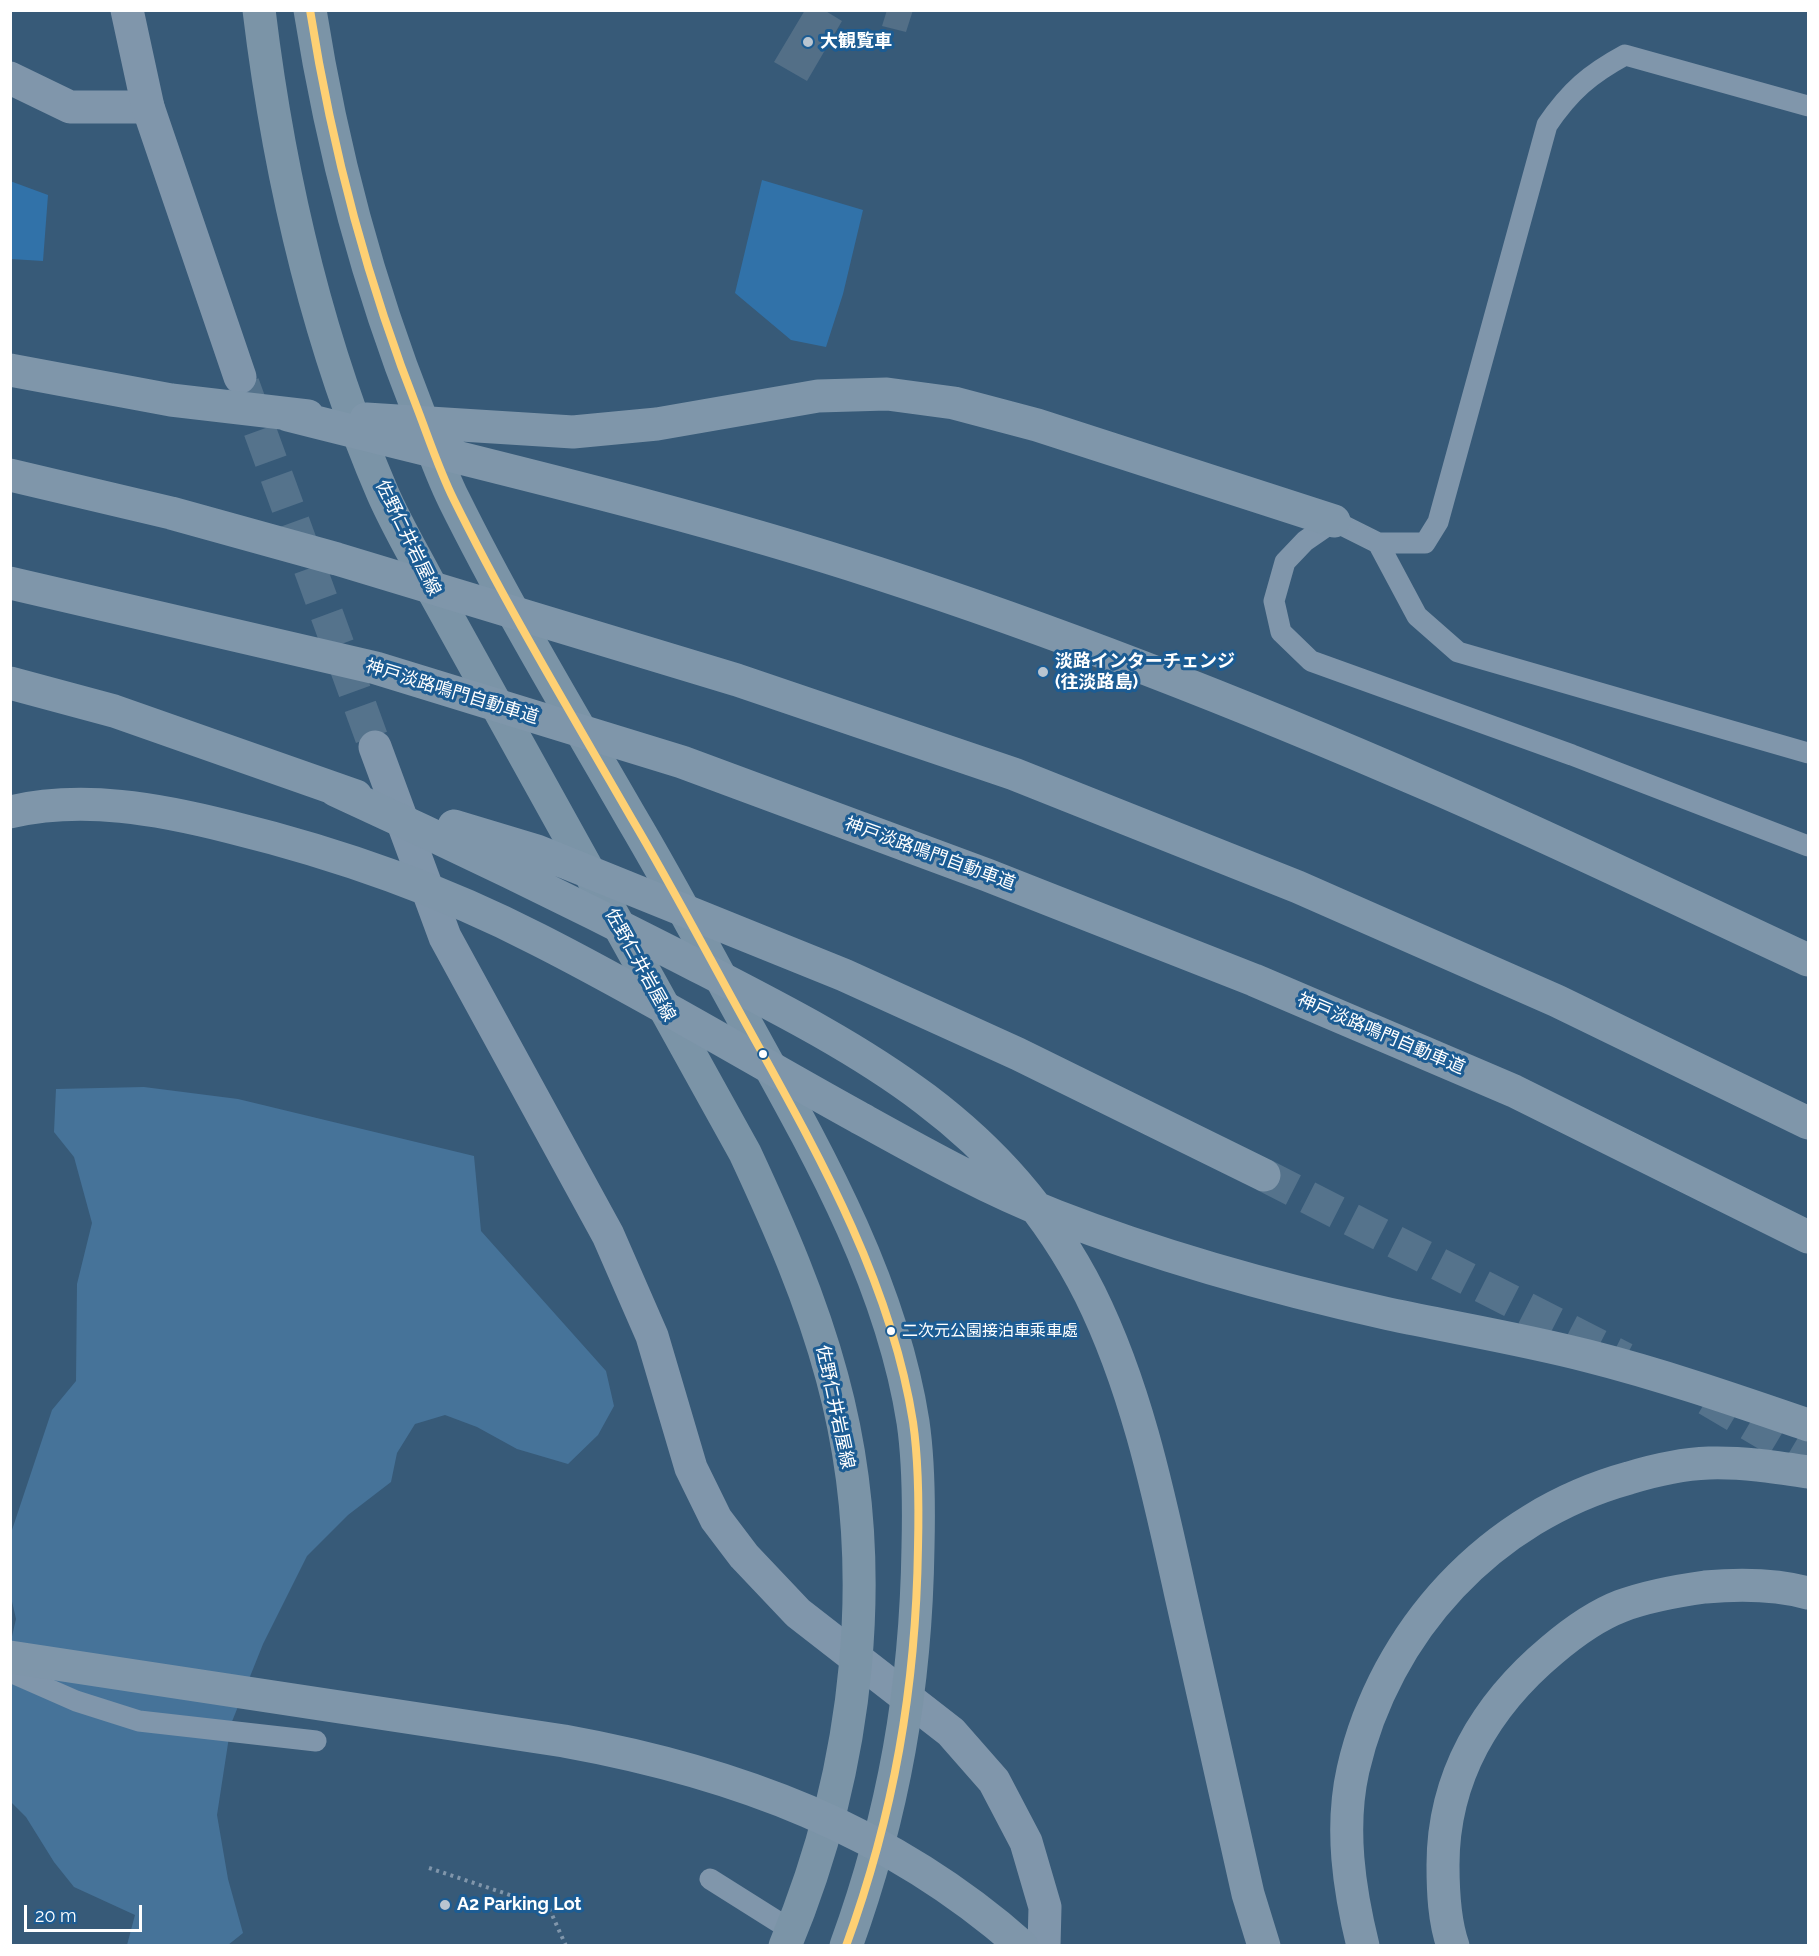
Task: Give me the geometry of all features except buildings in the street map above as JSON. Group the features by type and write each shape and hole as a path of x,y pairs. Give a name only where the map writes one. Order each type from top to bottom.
{"highway":[{"path":"10,370 171,400 288,415 504,426 573,432 657,424 818,396 887,394 954,403 1037,425 1334,521"},
{"path":"288,415 622,498 810,552 1008,617 1291,726 1436,788 1809,960"},
{"path":"10,475 171,513 337,560 737,680 1014,774 1298,887 1557,1001 1809,1123"},
{"name":"神戸淡路鳴門自動車道","path":"10,583 376,668 682,762 987,874 1254,980 1514,1091 1809,1237"},
{"path":"10,683 114,711 336,790 537,851 792,954 1018,1054 1264,1175"},
{"path":"336,790 527,879 814,1027 895,1077 980,1144 1020,1186 1059,1240 1090,1296 1118,1360 1154,1477 1245,1883 1264,1946"},
{"path":"10,812 34,806 87,804 143,809 197,819 299,845 366,866 453,899 539,940 956,1171 1058,1217 1200,1265 1346,1304 1582,1355 1662,1376 1809,1425"},
{"path":"1363,1946 1351,1895 1347,1833 1353,1772 1369,1716 1393,1665 1426,1614 1466,1569 1511,1532 1545,1510 1604,1484 1657,1470 1707,1463 1756,1464 1809,1472"},
{"path":"1453,1946 1443,1888 1443,1839 1452,1790 1472,1742 1501,1698 1534,1664 1575,1631 1619,1606 1674,1591 1731,1585 1790,1588 1809,1593"},
{"path":"10,1657 637,1754 719,1777 796,1805 851,1829 911,1863 970,1903 1022,1946"}],"main road":[{"name":"佐野仁井岩屋線","path":"259,10 272,104 309,276 340,378 383,494 436,597 744,1154 784,1238 832,1378 847,1449 858,1532 858,1613 852,1702 837,1783 814,1870 788,1938"},
{"path":"310,10 323,93 345,192 375,296 451,493 502,594 659,865 808,1136 876,1285 897,1351 913,1422 919,1491 914,1652 905,1730 888,1809 866,1890 846,1946"}],"street":[{"path":"127,10 148,107 240,377"},
{"path":"10,78 70,107 148,107"},
{"path":"375,747 445,937 608,1235 652,1336 691,1468 716,1519 744,1556 798,1613 951,1732 994,1781 1026,1842 1045,1907 1044,1946"}],"lane":[{"path":"1809,106 1626,55 1596,70 1567,95 1547,124 1438,522 1425,543 1378,543 1334,521 1305,541 1285,562 1274,601 1281,632 1311,661 1572,755 1809,846"},
{"path":"1378,543 1417,616 1458,652 1809,753"},
{"path":"10,1672 76,1701 139,1721 316,1741"},
{"path":"710,1879 788,1938"}],"path":[{"path":"429,1868 549,1908 566,1946"}],"shaded area":[{"path":"762,180 863,210 843,294 826,347 791,340 735,293"},
{"path":"10,181 48,195 43,261 11,259"},
{"path":"144,1087 238,1099 474,1156 481,1231 606,1371 614,1406 598,1435 568,1464 517,1449 477,1427 445,1415 415,1424 397,1453 391,1482 348,1515 307,1556 263,1644 231,1724 217,1815 228,1879 243,1933 228,1945 127,1945 135,1915 74,1887 54,1862 26,1817 11,1802 10,1645 16,1619 11,1597 11,1533 52,1410 76,1381 77,1284 92,1223 74,1157 54,1132 56,1089"}],"tunnel":[{"path":"243,384 375,747"},
{"path":"1264,1175 1625,1359"},
{"path":"1707,1399 1808,1459"}],"transit line":[{"path":"310,10 340,164 367,265 400,364 444,479 518,621 662,871 800,1122 848,1219 888,1318 913,1422 916,1453 918,1531 913,1650 899,1750 889,1799 863,1897 846,1946"}],"place":[{"name":"大観覧車","path":"808,42"},
{"name":"淡路インターチェンジ (往淡路島)","path":"1043,672"},
{"name":"二次元公園接泊車乘車處","path":"891,1331"},
{"name":"A2 Parking Lot","path":"445,1905"}]}
